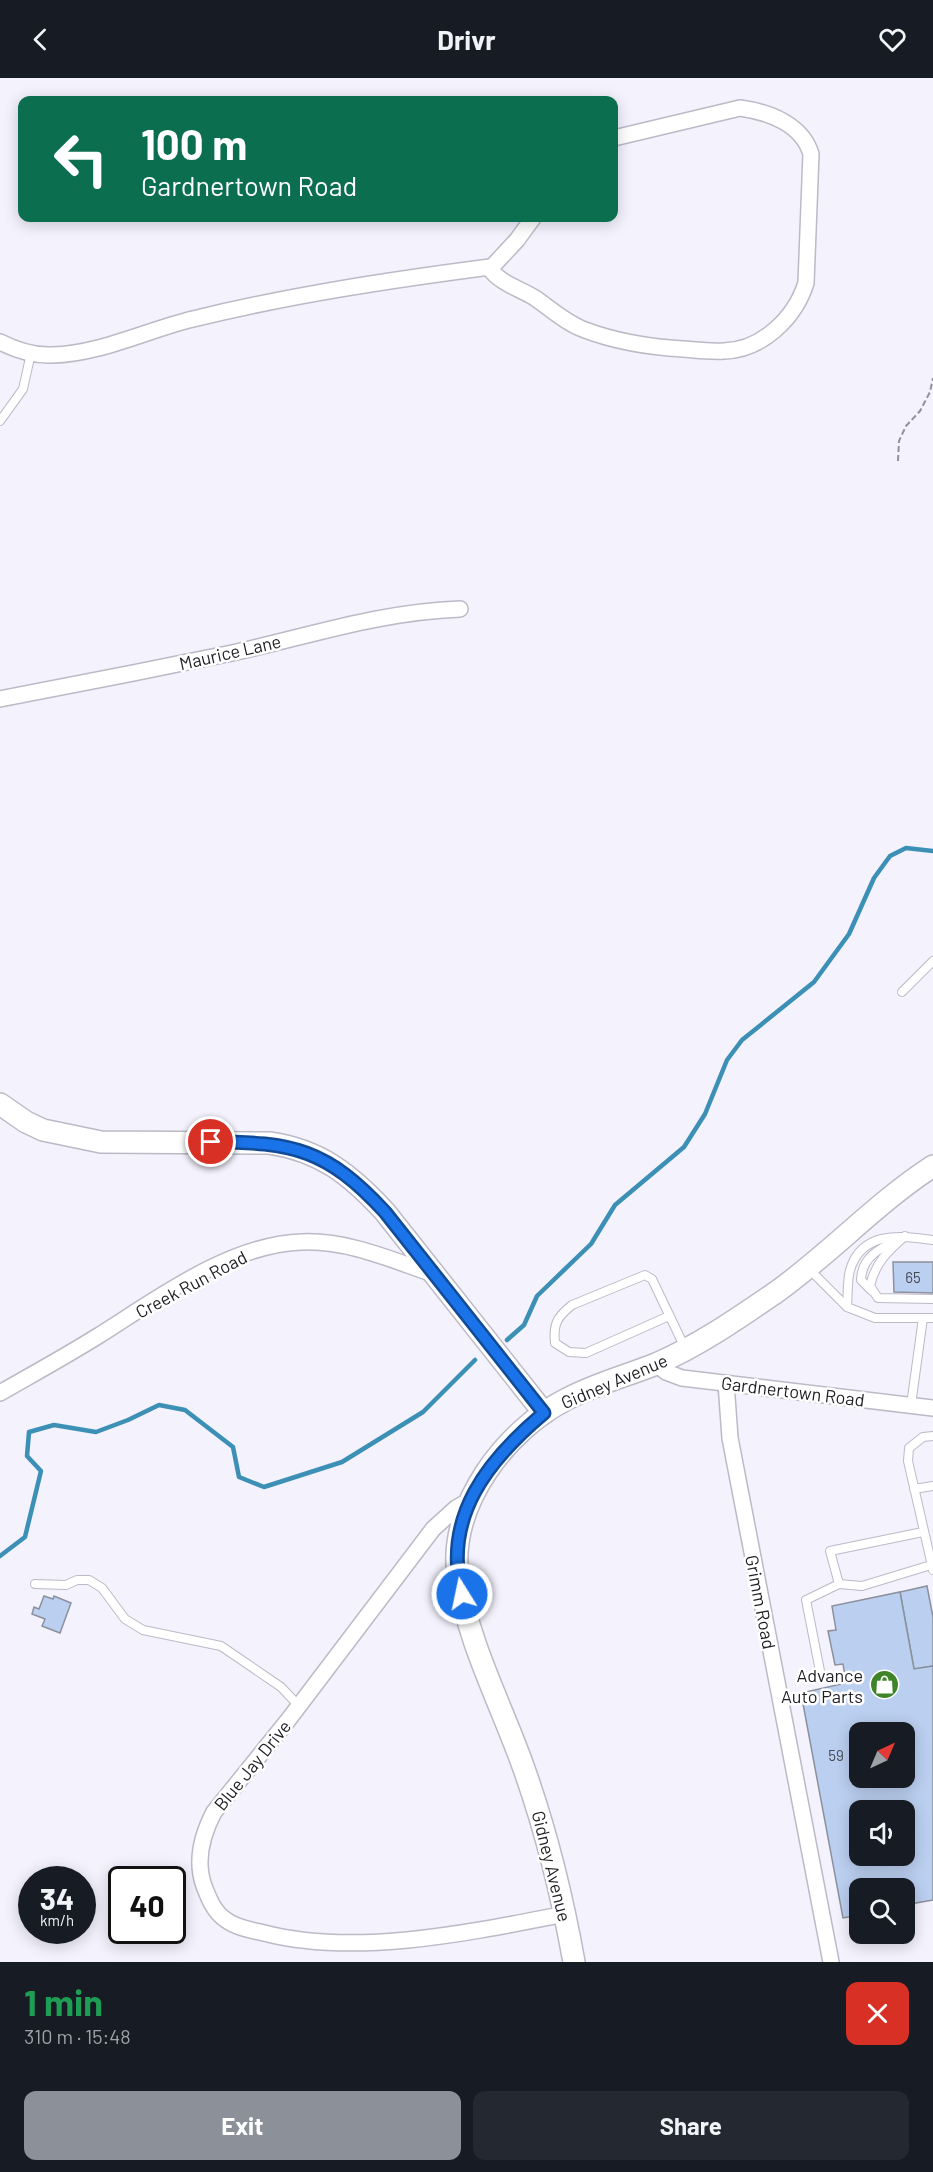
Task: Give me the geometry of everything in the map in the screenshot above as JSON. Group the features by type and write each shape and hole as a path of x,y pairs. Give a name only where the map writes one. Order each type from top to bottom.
{"street":[{"path":"490,267 497,278 583,329 622,342 649,347 726,351 753,345 777,329 791,314 802,296 806,283 811,154 802,136 783,121 757,111 740,108 618,137"},
{"path":"0,342 31,353 51,356 76,353 192,319 296,296 490,267 517,240 530,222"},
{"name":"Maurice Lane","path":"0,699 234,652 365,620 435,610 460,609"},
{"path":"0,1104 26,1122 43,1130 101,1142 269,1143 301,1150 338,1168 360,1184 385,1212 544,1413"},
{"name":"Gidney Avenue","path":"574,1962 566,1914 547,1837 523,1765 471,1630 458,1576 456,1557 470,1500 499,1454 544,1413 564,1400 656,1364 705,1339 777,1292 897,1192 933,1166"},
{"name":"Creek Run Road","path":"0,1393 168,1292 230,1259 268,1245 303,1241 332,1244 362,1250 434,1274"},
{"name":"Gardnertown Road","path":"656,1364 666,1372 682,1378 933,1407"},
{"name":"Grimm Road","path":"726,1383 730,1438 831,1962"},
{"name":"Blue Jay Drive","path":"470,1500 456,1508 434,1529 300,1706 214,1812 205,1828 199,1858 201,1876 209,1900 224,1919 238,1926 281,1938 319,1942 392,1940 482,1930 566,1914"}],"lane":[{"path":"0,421 23,389 31,353"},
{"path":"902,992 933,961"},
{"path":"847,1307 850,1269 863,1248 880,1238 905,1236 933,1240"},
{"path":"905,1236 884,1254 872,1274 870,1286 878,1298 933,1299"},
{"path":"807,1267 847,1307 875,1318 933,1318"},
{"path":"669,1316 586,1353 569,1352 555,1343 553,1327 562,1313 572,1305 645,1275 652,1279 685,1349"},
{"path":"911,1406 923,1318"},
{"path":"821,1676 806,1600 839,1584 862,1586 932,1568 908,1461 909,1448 923,1437 933,1436"},
{"path":"914,1489 933,1486"},
{"path":"839,1584 830,1551 923,1532"},
{"path":"35,1584 66,1585 77,1580 89,1580 102,1588 125,1619 143,1630 221,1646 280,1687 300,1706"}],"path":[{"path":"898,461 899,441 906,426 925,401 933,378"}],"building":[{"path":"893,1262 933,1262 933,1293 894,1292"},
{"path":"927,1586 933,1617 933,1666 914,1669 900,1592"},
{"path":"900,1592 914,1669 933,1666 933,1900 915,1903 915,1878 849,1878 849,1917 843,1918 801,1693 846,1683 843,1664 835,1665 828,1631 836,1630 832,1606"},
{"path":"44,1596 53,1599 54,1596 71,1603 60,1633 42,1626 45,1619 32,1614 34,1607 39,1609"}],"waterway":[{"path":"507,1340 524,1325 537,1296 591,1244 615,1205 684,1147 705,1114 727,1060 742,1040 814,982 849,934 874,878 890,856 906,848 933,851"},
{"path":"0,1556 25,1537 41,1471 27,1456 29,1432 54,1425 96,1432 159,1405 185,1410 233,1447 239,1477 264,1487 342,1462 423,1412 475,1360"}],"place":[{"name":"Advance Auto Parts","path":"884,1685"}],"route":[{"path":"211,1142 269,1143 290,1146 338,1168 360,1184 385,1212 544,1413 516,1436 499,1454 470,1500 456,1557 462,1594"}]}
